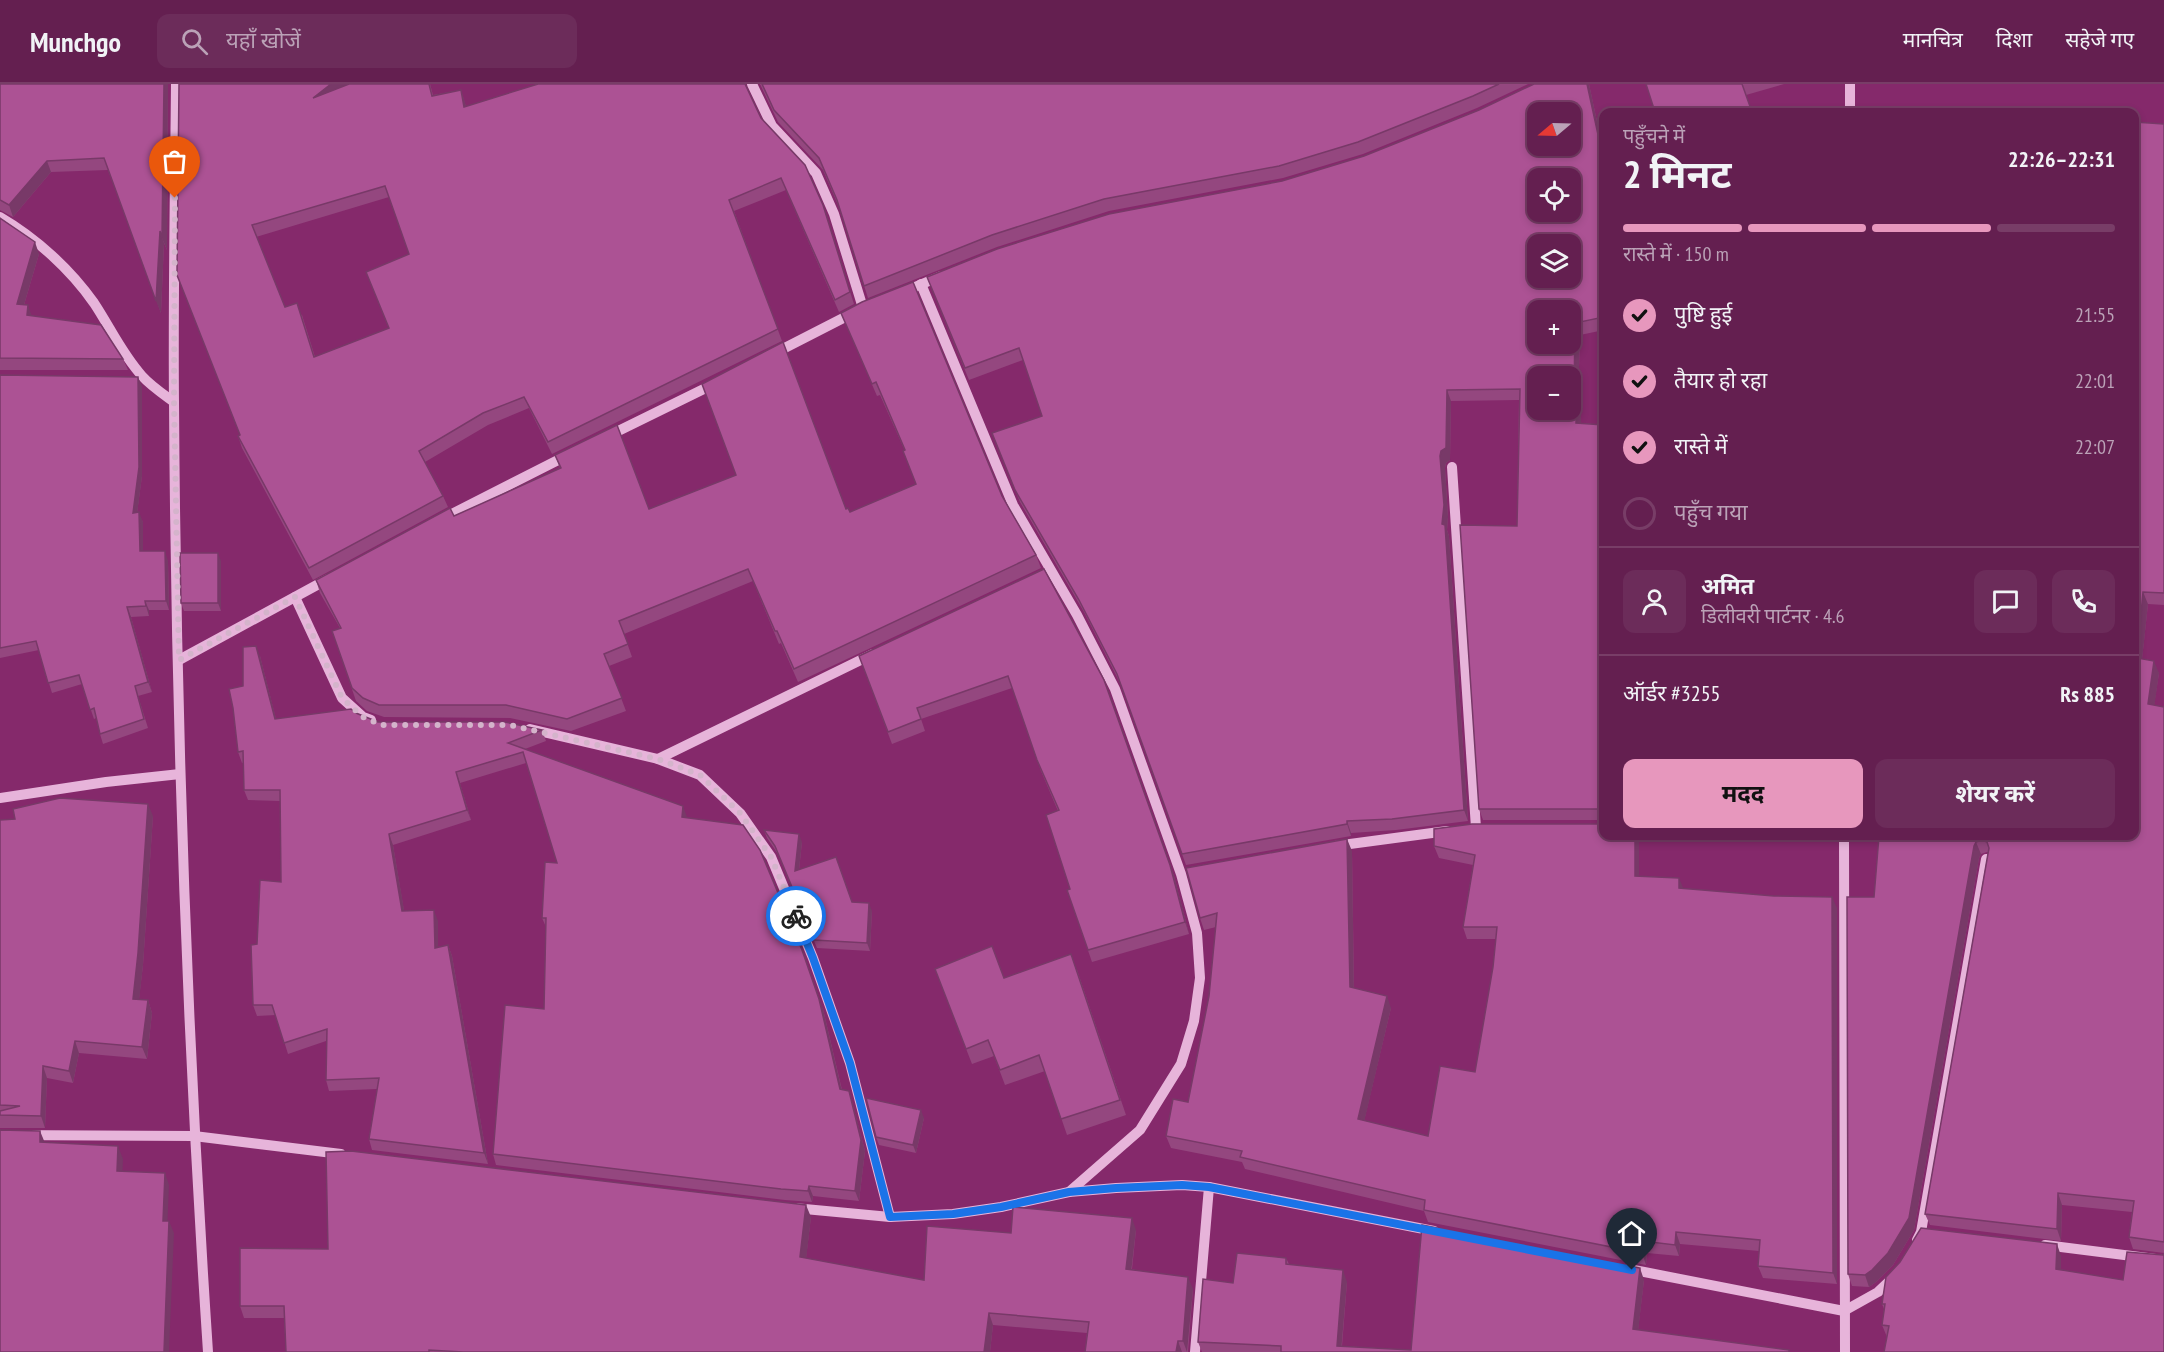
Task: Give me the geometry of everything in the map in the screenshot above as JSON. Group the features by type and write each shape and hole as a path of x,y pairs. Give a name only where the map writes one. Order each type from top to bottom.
{"street":[{"path":"176,84 174,402 180,774 194,1136 208,1352"},
{"path":"752,84 772,126 816,173 834,214 868,306 761,360"},
{"path":"1850,84 1850,108"},
{"path":"0,217 20,228 69,274 93,302 128,360 144,378 174,402"},
{"path":"892,296 955,271"},
{"path":"921,284 1013,505 1077,615 1115,688 1186,873 1197,933 1200,978 1194,1021 1181,1064 1140,1130 1069,1192"},
{"path":"595,442 731,376"},
{"path":"132,378 144,378"},
{"path":"429,526 511,482 574,452"},
{"path":"1329,847 1470,829 1452,467"},
{"path":"1040,577 1050,572"},
{"path":"179,660 336,575"},
{"path":"295,597 342,698 363,717 382,725"},
{"path":"658,759 888,647"},
{"path":"522,727 658,759 700,775 740,813 771,857 813,958 850,1063 890,1217"},
{"path":"0,798 96,783 180,774"},
{"path":"1844,840 1845,1352"},
{"path":"1912,1250 1921,1232 1986,859"},
{"path":"0,1134 194,1136 348,1155"},
{"path":"784,1207 890,1217 953,1214 1001,1207 1069,1192 1182,1185 1209,1187 1444,1233"},
{"path":"1195,1352 1209,1187"},
{"path":"1921,1232 1933,1233"},
{"path":"2037,1245 2164,1260"},
{"path":"1621,1268 1844,1311 1878,1292 1902,1267"}],"building":[{"path":"0,84 164,84 162,238 160,231 156,301 104,158 47,161 9,205 0,200"},
{"path":"179,84 331,84 313,98 349,84 429,84 432,96 461,90 464,107 538,84 745,84 761,118 805,165 823,205 850,292 835,300 781,178 729,200 778,329 548,442 524,397 483,413 419,451 443,496 309,568 238,436 240,435 177,275","holes":["385,186 409,254 366,272 389,328 314,357 297,303 285,307 252,225"]},
{"path":"762,84 1499,84 1358,142 1279,166 1104,199 992,235 864,286 837,200 819,158 774,110"},
{"path":"1534,84 1587,84 1599,139 1599,318 1581,322 1581,300 1527,300 1527,354 1575,354 1574,366 1527,366 1527,420 1576,420 1576,423 1599,425 1599,809 1479,809 1460,525 1517,526 1520,389 1447,390 1446,448 1441,451 1440,456 1444,505 1442,524 1445,525 1464,810 1392,819 1347,821 1347,824 1182,854 1117,674 1079,600 1015,490 992,433 1042,416 1019,348 965,368 927,277 997,249 1109,214 1282,181 1364,156 1479,110"},
{"path":"1646,84 1742,84 1751,108 1654,108"},
{"path":"2139,122 2164,124 2164,593 2143,592 2139,636"},
{"path":"0,218 35,242 17,304 28,305 27,315 101,325 123,359 0,358"},
{"path":"913,282 1002,496 1036,555 794,669 748,569 619,621 628,644 604,654 622,698 567,719 506,705 379,705 363,698 352,688 332,631 341,628 316,580 450,508 454,516 561,468 555,455 617,425 649,509 736,475 702,384 783,342 846,509 848,508 850,512 916,484 903,451 905,450 876,382 872,384 841,313"},
{"path":"0,375 138,377 139,467 133,513 139,512 140,551 165,551 166,601 145,601 146,606 127,607 148,682 135,686 144,719 100,734 94,708 90,710 79,675 48,683 36,641 0,648"},
{"path":"180,553 218,553 218,603 181,603"},
{"path":"1044,569 1104,680 1170,865 1185,922 1088,950 1067,890 1070,889 1046,815 1059,810 1037,760 1008,676 917,708 921,719 888,732 859,656"},
{"path":"256,646 275,719 351,709 378,722 505,722 542,730 508,743 683,806 682,817 743,825 760,850 802,950 819,999 840,1089 849,1091 861,1140 855,1191 809,1186 808,1191 781,1189 493,1154 505,1005 544,1009 546,918 542,918 545,862 557,863 523,752 456,772 467,810 389,834 402,911 434,910 435,948 448,945 484,1153 369,1139 379,1078 326,1080 327,1029 284,1043 272,1005 253,1005 251,945 257,944 260,880 281,882 280,790 244,790 243,751 238,752 229,689 243,686 243,647"},
{"path":"2139,658 2154,661 2148,704 2164,707 2164,1242 2129,1237 2134,1201 2058,1193 2057,1229 1925,1214 1989,848 1987,842 1982,840 2139,840"},
{"path":"60,798 148,804 133,999 148,1000 142,1047 75,1041 69,1071 43,1066 41,1116 0,1115 0,1111 20,1106 0,1105 0,820 15,819 13,809"},
{"path":"1472,824 1599,824 1599,840 1635,840 1635,876 1679,878 1679,888 1774,896 1832,897 1833,1273 1758,1266 1760,1240 1676,1232 1675,1245 1643,1241 1642,1253 1424,1210 1425,1200 1240,1157 1242,1151 1166,1136 1173,1099 1188,1102 1209,996 1217,913 1200,918 1186,868 1347,839 1350,987 1387,996 1358,1119 1428,1136 1440,1066 1475,1072 1493,967 1497,927 1463,927 1475,855 1434,846 1434,829"},
{"path":"764,830 799,834 795,871 836,857 852,902 869,903 867,943 814,940 775,846"},
{"path":"1879,840 1982,840 1976,842 1974,846 1909,1218 1888,1253 1865,1275 1848,1274 1847,897 1874,897"},
{"path":"992,946 1004,978 1071,954 1120,1100 1061,1119 1039,1055 1000,1070 988,1040 966,1049 935,969"},
{"path":"866,1098 921,1110 913,1145 876,1137"},
{"path":"0,1130 40,1131 40,1142 118,1146 117,1171 165,1173 163,1221 169,1221 164,1352 0,1352"},
{"path":"351,1151 806,1205 800,1257 924,1280 927,1226 1011,1233 1013,1207 1132,1218 1126,1269 1188,1277 1183,1341 1178,1341 1176,1352 1085,1352 1089,1322 989,1313 984,1352 463,1352 429,1350 429,1352 286,1352 284,1306 240,1306 240,1248 328,1249 326,1152"},
{"path":"1422,1225 1640,1268 1633,1329 1789,1350 1789,1352 1281,1352 1281,1346 1198,1342 1203,1279 1233,1283 1237,1253 1286,1258 1286,1264 1343,1270 1337,1346 1411,1350"},
{"path":"1921,1228 2057,1244 2056,1269 2123,1280 2127,1252 2163,1255 2164,1253 2164,1352 1884,1352 1889,1326 1882,1325 1886,1277 1900,1262"}],"way so far":[{"path":"175,198 174,402 179,660 295,597 342,698 363,717 382,725 409,723 510,725 658,759 700,775 740,813 771,857 796,916"}],"route":[{"path":"796,916 850,1063 890,1217 953,1214 1001,1207 1069,1192 1182,1185 1209,1187 1632,1270"}]}
